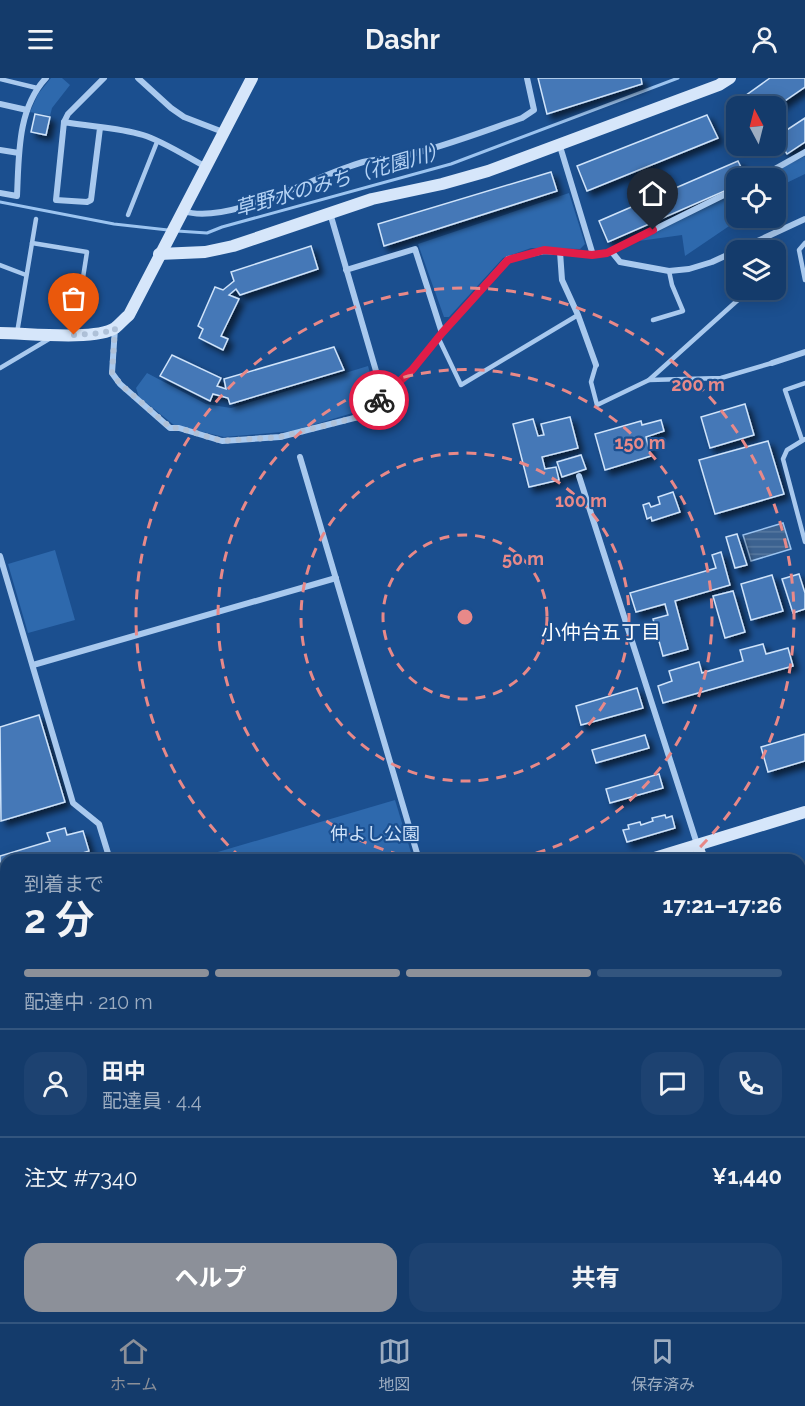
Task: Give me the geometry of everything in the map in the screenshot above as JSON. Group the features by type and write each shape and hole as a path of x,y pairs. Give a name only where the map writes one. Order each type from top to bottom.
{"street":[{"path":"0,193 16,196 19,153 27,110 37,88 46,78"},
{"path":"100,128 91,200 87,202 56,200 64,123 68,114 104,78"},
{"path":"138,78 184,117 224,133"},
{"path":"0,333 74,335 103,333 115,328 129,315 252,78"},
{"path":"181,215 213,213 252,204 364,162 404,156 522,118 534,110 527,78"},
{"path":"159,254 205,252 233,246 372,199 442,184 488,171 719,85 730,78"},
{"path":"0,104 27,110"},
{"path":"64,123 113,128 146,136 206,167"},
{"path":"559,143 592,255"},
{"path":"0,150 19,153"},
{"path":"777,168 805,152"},
{"path":"115,328 112,373 120,384 171,428 179,428 222,441 280,437 362,416 412,370 440,335 508,260 544,250 592,255 611,251 726,194"},
{"path":"329,213 383,395"},
{"path":"611,251 620,262 669,271 689,269 712,262 805,219"},
{"path":"346,270 415,249 440,335"},
{"path":"560,252 562,280 578,315 596,365"},
{"path":"772,363 805,352"},
{"path":"300,457 417,854"},
{"path":"579,476 700,854"},
{"path":"0,556 73,803 99,824 108,854"},
{"path":"33,665 336,578"},
{"path":"668,854 805,812"}],"lane":[{"path":"0,79 37,88"},
{"path":"128,215 157,142"},
{"path":"16,333 36,219"},
{"path":"32,243 87,252 74,335"},
{"path":"805,243 799,250 805,280"},
{"path":"0,265 26,275"},
{"path":"653,320 683,310 672,285 669,271"},
{"path":"596,365 591,382 597,405 649,380 738,300"},
{"path":"440,335 462,385 578,315"},
{"path":"0,368 56,334"},
{"path":"649,380 721,378 772,363"},
{"path":"805,383 785,390 804,439 787,450 783,459 805,542"}],"green space":[{"path":"51,78 62,78 70,85 52,108 50,116 30,112 38,94"},
{"path":"805,156 805,174 786,183 786,168 781,168"},
{"path":"569,193 585,244 580,249 531,248 503,258 449,317 444,317 418,244"},
{"path":"726,196 726,228 685,256 682,235 639,241"},
{"path":"368,366 376,394 359,411 293,431 224,437 174,425 139,397 136,388 147,373 206,404 231,408"},
{"path":"55,550 75,620 28,633 8,564"},
{"name":"仲よし公園","path":"395,800 411,854 211,854"}],"shaded area":[{"path":"783,523 791,549 751,561 743,535"}],"building":[{"path":"538,78 641,78 642,84 547,114"},
{"path":"770,78 805,78 805,87 786,100 786,96 745,96"},
{"path":"35,114 50,117 46,135 31,132"},
{"path":"707,115 718,138 587,191 577,166"},
{"path":"805,118 805,142 787,154 786,152 786,130"},
{"path":"738,161 741,168 726,168 726,190 608,242 599,221"},
{"path":"551,172 557,191 384,246 378,224"},
{"path":"311,246 318,269 240,295 236,289 229,295 239,299 221,336 228,339 223,350 199,338 203,329 198,326 215,287 223,290 234,281 231,272"},
{"path":"334,347 344,370 230,404 228,398 213,394 210,401 160,376 172,355 221,378 217,386 226,389 224,379"},
{"path":"745,404 754,435 710,448 701,417"},
{"path":"570,417 578,448 542,457 545,469 556,467 559,480 529,487 513,424 533,419 538,436 544,435 541,424"},
{"path":"661,420 664,431 646,437 651,456 605,470 595,434 641,421 642,425"},
{"path":"768,441 784,494 715,514 699,460"},
{"path":"581,455 586,469 562,477 557,462"},
{"path":"673,492 680,512 652,521 651,517 647,519 643,505 649,503 651,507 660,504 658,497"},
{"path":"737,534 747,565 735,568 726,537"},
{"path":"721,552 730,585 675,601 688,649 663,656 653,619 668,615 665,604 636,612 630,593 716,568 712,555"},
{"path":"799,574 805,593 805,609 793,613 782,579"},
{"path":"772,575 783,611 751,620 741,584"},
{"path":"733,591 745,632 725,638 713,596"},
{"path":"763,644 766,654 788,648 793,666 663,703 658,686 672,681 669,671 699,662 702,673 743,661 740,650"},
{"path":"637,688 643,708 581,725 576,706"},
{"path":"39,715 65,802 1,821 0,727"},
{"path":"805,734 805,761 768,772 761,747"},
{"path":"645,735 649,748 596,763 592,750"},
{"path":"659,774 663,788 610,803 606,789"},
{"path":"665,815 666,818 672,816 675,828 627,842 623,830 629,829 628,825 640,822 641,825 653,821 652,818"},
{"path":"65,828 67,835 83,831 89,851 80,854 7,854 50,841 47,833"}],"waterway":[{"name":"草野水のみち（花園川）","path":"177,231 207,233 451,164 678,78"},
{"name":"草野水のみち（花園川）","path":"0,202 114,224 168,230"}],"way so far":[{"path":"74,335 103,333 115,328 112,373 120,384 171,428 179,428 222,441 296,435 362,416 379,400"}],"district":[{"name":"小仲台五丁目","path":"601,632"}],"route":[{"path":"379,400 412,370 508,260 544,250 592,255 607,253 653,230"}]}
